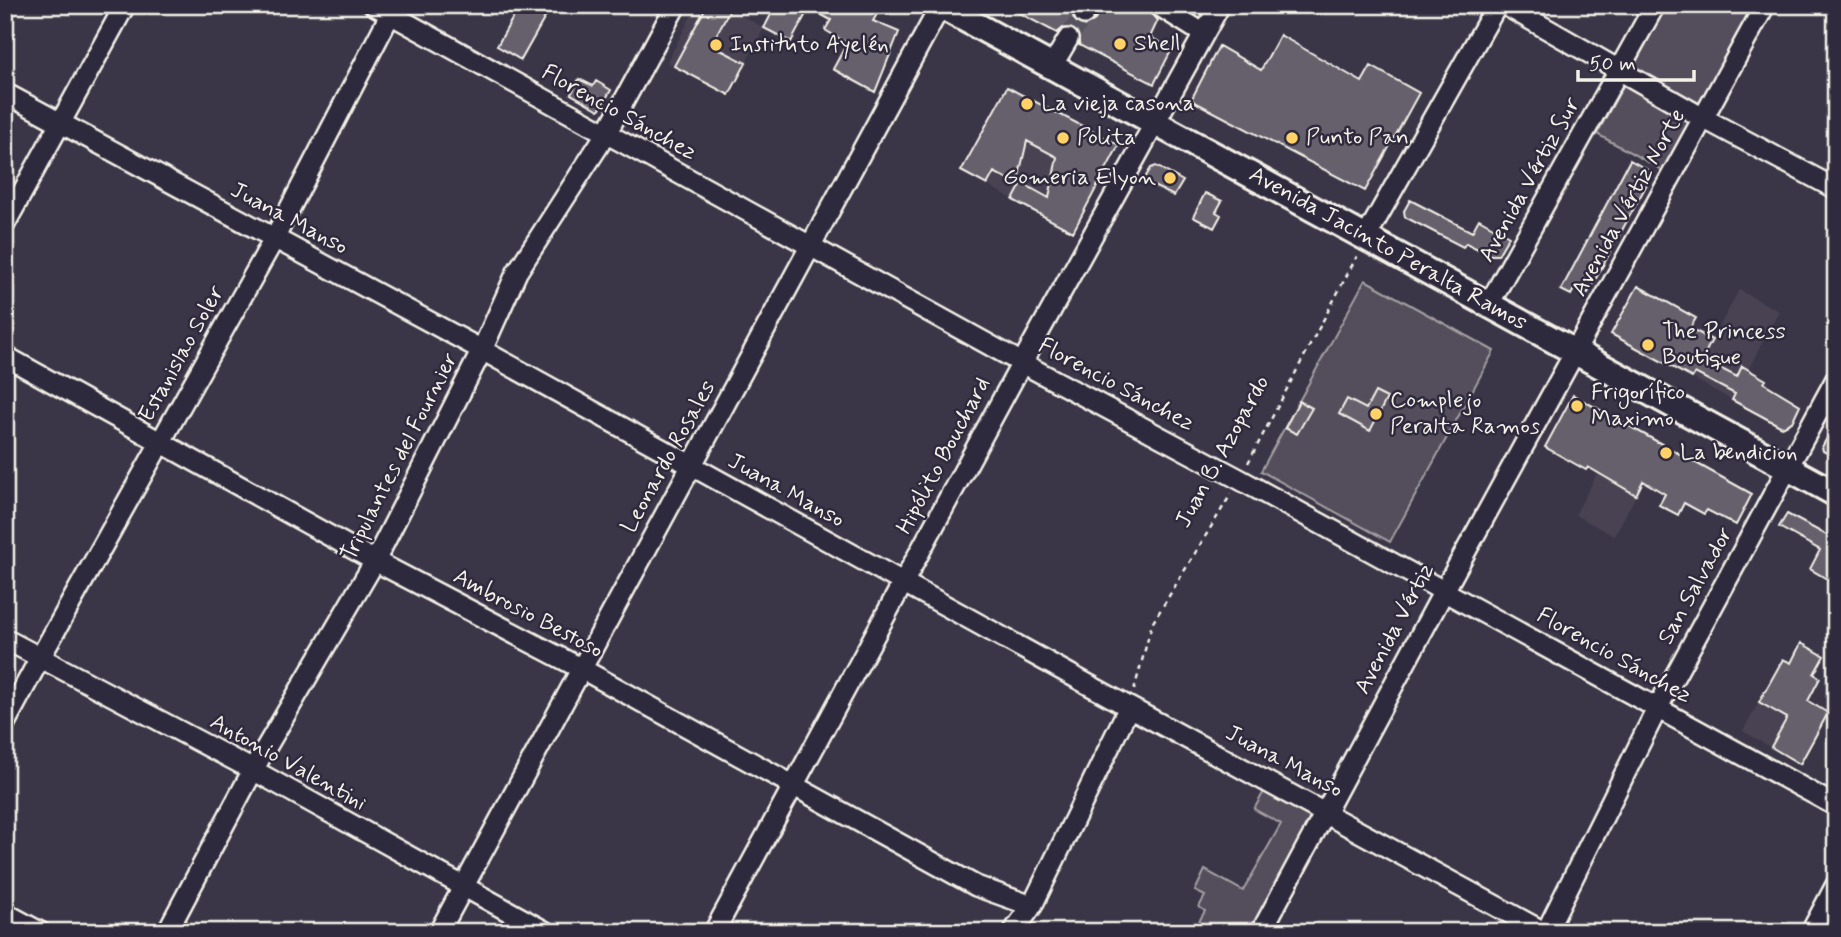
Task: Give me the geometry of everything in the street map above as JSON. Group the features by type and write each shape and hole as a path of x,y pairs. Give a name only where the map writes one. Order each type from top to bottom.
{"main road":[{"name":"Avenida Jacinto Peralta Ramos","path":"940,5 1836,494"}],"street":[{"path":"5,224 125,5"},
{"name":"Tripulantes del Fournier","path":"167,932 253,770 376,561 482,350 517,272 606,134 676,5"},
{"name":"Leonardo Rosales","path":"439,932 940,5"},
{"path":"1158,5 1204,34"},
{"name":"Hipólito Bouchard","path":"714,932 1022,363 1220,5"},
{"path":"1366,237 1497,5"},
{"path":"1505,5 1703,118 1836,189"},
{"name":"Avenida Vértiz Sur","path":"1489,304 1655,5"},
{"name":"Avenida Vértiz Norte","path":"1576,351 1765,5"},
{"name":"Florencio Sánchez","path":"386,8 606,134 1022,363 1836,806"},
{"name":"Estanislao Soler","path":"5,723 274,239 386,8"},
{"path":"1052,66 1068,39"},
{"name":"Juana Manso","path":"5,93 482,350 1129,707 1545,932"},
{"name":"Avenida Vértiz","path":"1261,932 1576,351"},
{"name":"Ambrosio Bestoso","path":"5,356 376,561 582,669 976,886 1031,906"},
{"name":"San Salvador","path":"1545,932 1658,707 1836,379"},
{"name":"Antonio Valentini","path":"5,639 253,770 546,932"},
{"path":"1013,932 1031,906 1129,707"},
{"path":"1811,932 1836,885"},
{"path":"5,913 40,932"}],"path":[{"name":"Juan B. Azopardo","path":"1129,707 1152,624 1239,479 1366,237"}],"shaded area":[{"name":"Instituto Ayelén","path":"697,5 723,5 764,28 729,95 667,62"},
{"path":"1667,5 1755,5 1664,171 1597,134"},
{"path":"1032,100 1119,145 1073,232 987,185"},
{"name":"Complejo Peralta Ramos","path":"1365,280 1494,351 1390,542 1261,471"},
{"path":"1739,290 1779,311 1732,400 1692,378"},
{"path":"1624,424 1663,445 1614,536 1575,515"},
{"path":"1801,643 1824,656 1814,674 1820,678 1780,753 1743,731 1783,659 1791,663"},
{"path":"1266,788 1313,814 1249,932 1193,932 1205,911 1199,907 1205,896 1195,891 1205,870 1243,891 1281,824 1254,809"}],"building":[{"path":"520,5 552,5 521,60 497,46"},
{"path":"707,5 723,5 730,9 711,45 746,63 729,95 674,66"},
{"path":"776,5 861,5 877,14 873,21 899,32 875,92 833,69 847,43 825,30 831,20 809,8 791,42 764,28"},
{"name":"Shell","path":"1004,5 1068,5 1073,8 1074,21 1084,26 1095,20 1103,5 1140,5 1158,20 1150,37 1172,49 1154,84 1079,45 1079,34 1074,28 1063,28 1057,33"},
{"path":"1280,35 1362,82 1371,66 1419,93 1365,191 1191,100 1219,46 1261,70"},
{"path":"579,79 593,86 596,81 611,90 599,110 571,94"},
{"path":"1007,87 1119,145 1073,232 1013,200 1022,183 1049,198 1057,157 1027,141 1017,184 994,172 987,185 961,171"},
{"path":"1630,160 1653,173 1588,293 1576,286 1571,295 1561,290"},
{"path":"1156,166 1183,181 1174,196 1143,181 1151,168"},
{"path":"1205,193 1222,201 1216,212 1221,215 1214,228 1193,217"},
{"path":"1410,200 1472,232 1479,219 1509,236 1498,255 1490,255 1466,243 1463,247 1405,217 1404,211"},
{"path":"1638,286 1696,318 1690,328 1712,340 1702,359 1737,377 1742,366 1800,405 1792,422 1782,427 1732,400 1735,394 1695,373 1692,378 1611,334"},
{"path":"1375,392 1387,398 1370,431 1339,414 1347,399 1366,409"},
{"path":"1573,395 1752,494 1736,525 1707,510 1704,514 1684,503 1678,515 1659,505 1665,494 1643,481 1636,495 1588,467 1586,470 1545,447"},
{"path":"1299,401 1312,408 1297,434 1285,428"},
{"path":"1836,422 1836,458 1823,451 1822,447"},
{"path":"1787,514 1836,540 1836,567 1829,580 1810,569 1820,550 1779,527"},
{"path":"1801,643 1824,656 1814,674 1820,678 1808,701 1828,713 1800,764 1771,747 1787,718 1759,702 1783,659 1791,663"}],"tunnel":[{"path":"1068,39 1084,14"}],"place":[{"name":"Shell","path":"1120,44"},
{"name":"Instituto Ayelén","path":"716,45"},
{"name":"La vieja casona","path":"1027,104"},
{"name":"Polita","path":"1063,138"},
{"name":"Punto Pan","path":"1292,138"},
{"name":"Gomeria Elyon","path":"1170,178"},
{"name":"The Princess Boutique","path":"1648,345"},
{"name":"Frigorífico Maximo","path":"1577,406"},
{"name":"Complejo Peralta Ramos","path":"1376,414"},
{"name":"La bendicion","path":"1666,453"}]}
